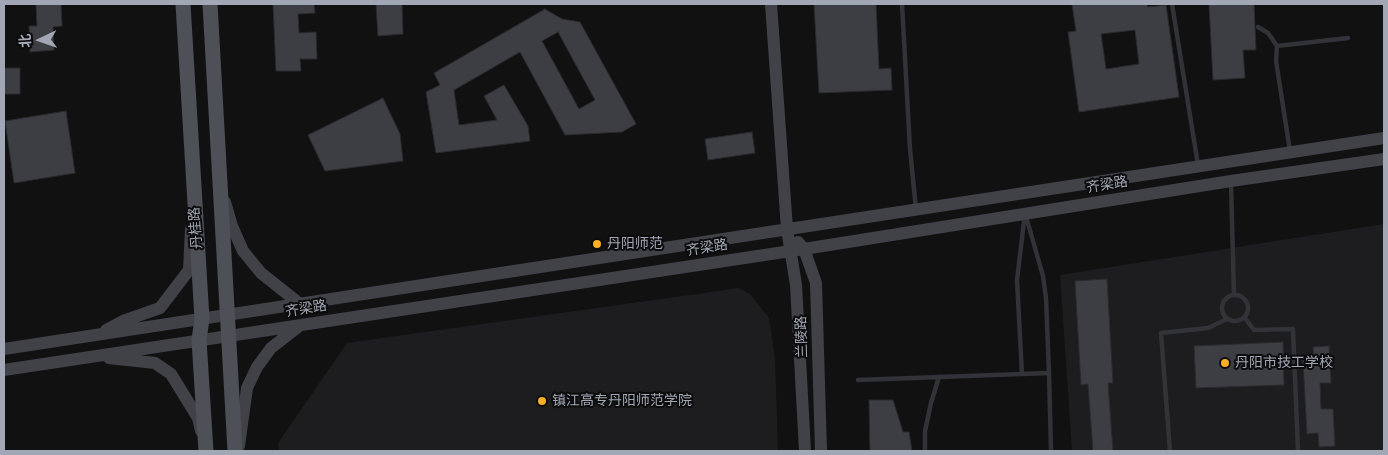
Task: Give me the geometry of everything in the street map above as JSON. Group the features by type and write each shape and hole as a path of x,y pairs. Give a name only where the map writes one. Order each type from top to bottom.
{"main road":[{"name":"丹桂路","path":"182,4 202,319 199,340 205,451"},
{"name":"丹桂路","path":"210,4 226,315 236,451"},
{"name":"兰陵路","path":"772,4 787,229 796,285 805,451"},
{"name":"齐梁路","path":"4,349 1384,138"},
{"name":"齐梁路","path":"4,370 1384,159"},
{"path":"219,180 232,226 243,251 262,273 300,304"},
{"path":"96,335 123,321 160,308 189,270 194,184"},
{"name":"兰陵路","path":"787,229 804,249 816,282 821,451"},
{"path":"236,451 247,388 257,367 270,348 300,326"},
{"path":"95,356 155,363 171,374 198,418 205,451"}],"lane":[{"path":"902,4 910,149 916,210"},
{"path":"1172,4 1198,166"},
{"path":"1258,26 1268,33 1277,46 1276,61 1290,152"},
{"path":"1277,46 1348,38"},
{"path":"1231,181 1234,295"},
{"path":"1025,214 1043,276 1046,298 1051,451"},
{"path":"1022,374 1017,280 1025,214"},
{"path":"1234,295 1241,296 1246,300 1248,312 1245,318 1233,322 1227,319 1223,314 1222,308 1224,301 1228,297 1234,295"},
{"path":"1245,318 1254,330 1293,329 1298,451"},
{"path":"1170,451 1162,333 1208,328 1227,319"},
{"path":"858,380 1048,373"},
{"path":"925,451 931,403 939,377"}],"shaded area":[{"name":"丹阳市技工学校","path":"1384,224 1384,451 1072,451 1060,275"},
{"name":"镇江高专丹阳师范学院","path":"739,288 750,294 769,318 775,358 778,451 279,451 278,443 347,343"}],"building":[{"path":"36,4 61,4 62,26 53,27 54,50 30,52 29,26 37,26"},
{"path":"273,4 314,4 315,13 298,14 299,33 316,32 317,59 300,59 301,71 276,71"},
{"path":"376,4 402,4 403,34 378,36"},
{"path":"814,4 876,4 879,69 891,68 892,90 819,93"},
{"path":"1072,4 1147,4 1148,7 1166,5 1179,97 1079,112 1068,32 1076,31","holes":["1135,30 1139,64 1106,69 1101,34"]},
{"path":"1209,4 1254,4 1256,50 1243,50 1245,78 1213,80"},
{"path":"545,9 562,19 580,22 636,124 622,132 565,135 520,52 454,90 459,125 497,120 484,96 504,85 528,126 530,141 436,153 426,92 440,85 434,73","holes":["558,32 595,100 579,109 542,41"]},
{"path":"4,68 20,68 20,94 4,94"},
{"path":"383,98 400,134 403,161 325,171 308,135"},
{"path":"66,111 75,173 14,183 5,121"},
{"path":"752,132 755,153 708,160 705,139"},
{"path":"1107,279 1113,383 1108,383 1113,451 1093,451 1088,384 1081,385 1075,281"},
{"path":"1283,342 1284,385 1196,388 1194,346"},
{"path":"1329,346 1331,383 1320,383 1321,409 1333,409 1335,446 1319,447 1318,433 1307,434 1303,360 1314,360 1313,347"},
{"path":"869,400 893,400 903,432 909,432 912,451 870,451"}],"place":[{"name":"丹阳师范","path":"597,244"},
{"name":"丹阳市技工学校","path":"1225,363"},
{"name":"镇江高专丹阳师范学院","path":"542,401"}]}
